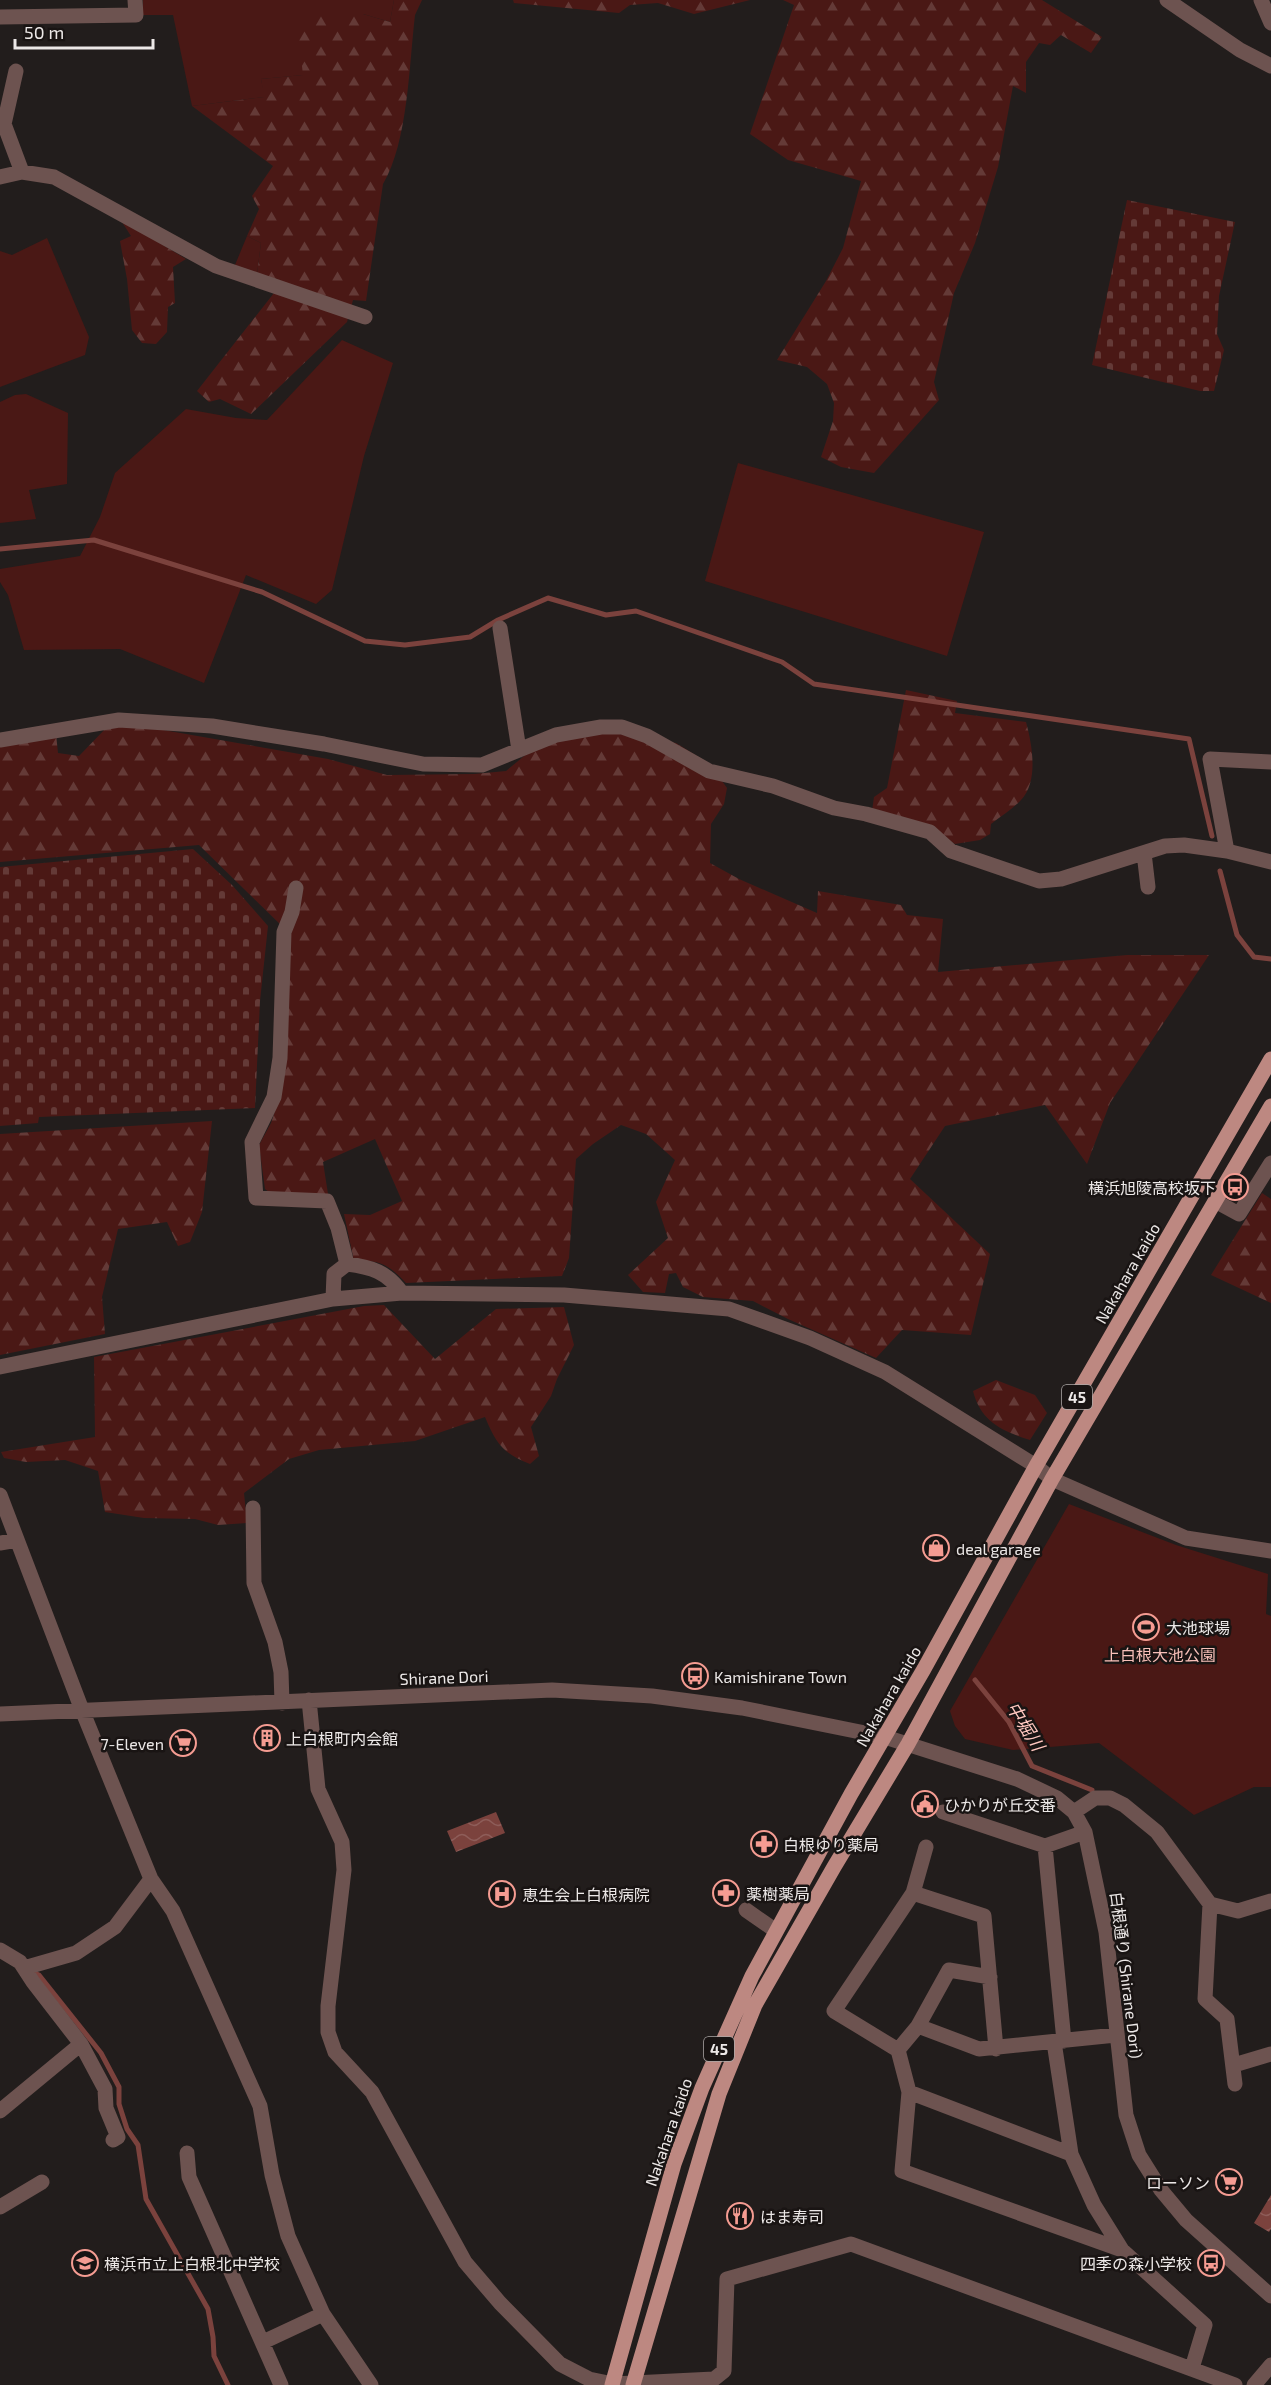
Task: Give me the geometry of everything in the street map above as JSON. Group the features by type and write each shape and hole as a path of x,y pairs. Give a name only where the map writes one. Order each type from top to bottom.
{"main road":[{"name":"Nakahara kaido","path":"613,2384 674,2164 702,2088 752,1976 851,1794 1036,1466 1271,1059"},
{"name":"45","path":"634,2384 719,2094 755,2005 908,1744 1053,1479 1271,1106"}],"street":[{"path":"0,17 136,15 135,0"},
{"path":"1167,0 1240,50 1271,66"},
{"path":"1261,0 1271,23"},
{"path":"16,71 4,124 22,172"},
{"path":"0,177 22,172 54,177 216,266 365,317"},
{"path":"500,628 519,750"},
{"path":"0,740 118,720 212,726 324,744 423,764 482,765 556,735 601,727 622,727 647,736 709,771 773,786 834,808 866,814 930,832 951,851 1039,881 1061,879 1165,846 1184,845 1227,851 1271,862"},
{"path":"1227,851 1209,759 1271,762"},
{"path":"1144,853 1148,887"},
{"path":"296,888 292,912 284,932 280,1058 274,1097 252,1142 256,1198 327,1201 338,1228 347,1264"},
{"path":"1215,1201 1239,1214 1271,1163"},
{"path":"333,1299 334,1274 347,1264 367,1266 391,1278 402,1293"},
{"path":"0,1367 333,1299 402,1293 564,1295 729,1309 810,1338 885,1372 1036,1466 1053,1479 1186,1538 1271,1551"},
{"path":"0,1495 82,1710 151,1879 172,1911 226,2026 260,2106 272,2175 288,2236 323,2314 371,2385"},
{"path":"253,1508 254,1583 275,1642 281,1672 282,1702"},
{"path":"0,1543 16,1540"},
{"name":"Shirane Dori","path":"0,1714 552,1690 652,1696 742,1708 885,1737"},
{"path":"309,1700 318,1789 342,1842 344,1870 328,2006 328,2032 335,2052 372,2092 465,2262 493,2295 560,2364 589,2379 613,2384 714,2379 724,2371 727,2279 851,2244 1235,2385"},
{"name":"白根通り (Shirane Dori)","path":"885,1737 1017,1779 1058,1798 1074,1812 1085,1832 1106,1932 1126,2115 1139,2155 1161,2190 1186,2220 1271,2296"},
{"path":"1074,1812 1095,1798 1110,1798 1125,1805 1157,1832 1210,1904 1205,1999 1227,2019 1235,2084"},
{"path":"943,1812 1045,1846 1085,1832"},
{"path":"1045,1846 1059,2042 1071,2154 1094,2205 1122,2250 1204,2325 1192,2368"},
{"path":"927,1847 913,1893 834,2011 898,2050 909,2092 902,2171 1122,2250"},
{"path":"24,1968 76,1953 115,1927 151,1879"},
{"path":"913,1893 984,1916 996,2049"},
{"path":"1210,1904 1238,1911 1271,1901"},
{"path":"746,1910 776,1931"},
{"path":"0,1950 20,1962 81,2044 105,2089 106,2108 118,2137 113,2140"},
{"path":"898,2050 918,2026 949,1970 990,1977"},
{"path":"918,2026 979,2049 1116,2035"},
{"path":"0,2111 81,2044"},
{"path":"1234,2065 1271,2054"},
{"path":"909,2092 1071,2154"},
{"path":"187,2153 189,2177 281,2385"},
{"path":"0,2207 42,2182"},
{"path":"263,2342 323,2314"},
{"path":"1254,2385 1271,2365"}],"green space":[{"path":"143,0 394,0 390,22 363,14 304,75 261,79 265,97 192,106 173,15 143,15"},
{"path":"394,0 422,0 415,15 403,125 398,147 383,184 366,301 353,300 347,322 251,414 220,399 209,402 197,391 281,284 257,274 261,243 247,236 259,209 252,196 273,166 192,106 264,97 261,79 303,75 296,14 363,14 390,22"},
{"path":"513,0 750,0 694,14 658,3 630,5 619,13 514,3"},
{"path":"783,0 1042,0 1102,37 1091,53 1061,35 1050,45 1039,43 1026,62 1026,93 1013,86 998,167 975,243 954,293 934,382 939,400 874,473 841,467 821,457 833,421 834,403 827,384 807,367 777,360 826,281 843,248 861,181 788,160 750,134 794,5"},
{"path":"1127,200 1235,222 1219,296 1217,334 1224,350 1214,391 1200,391 1092,365"},
{"path":"120,219 186,259 173,267 175,303 168,307 167,332 156,344 142,343 132,330 127,279 120,241 131,236"},
{"path":"247,236 261,243 257,274 235,265"},
{"path":"47,238 89,337 85,355 0,387 0,251 12,255"},
{"path":"342,340 393,363 364,456 332,590 316,604 246,575 204,683 120,649 24,650 8,595 0,582 0,569 80,556 100,517 115,473 186,409 236,418 267,420"},
{"path":"26,394 68,413 67,484 29,490 36,519 0,523 0,402 15,395"},
{"path":"738,463 984,532 947,656 705,581"},
{"path":"906,690 957,701 955,713 1026,722 1032,751 1032,773 1027,792 1011,809 991,824 990,834 980,840 955,844 933,829 872,811 874,797 887,788"},
{"path":"129,724 328,759 387,775 474,774 506,771 541,742 607,732 676,743 710,764 727,788 724,804 711,824 710,863 739,879 817,913 818,891 901,905 907,915 943,919 938,972 1127,955 1209,955 1110,1103 1087,1164 1045,1105 945,1126 910,1179 990,1254 971,1335 902,1330 876,1358 753,1301 703,1297 683,1287 676,1273 669,1274 665,1293 643,1292 628,1275 668,1238 656,1202 675,1160 646,1134 621,1125 576,1159 569,1258 562,1276 406,1283 394,1272 377,1262 354,1261 344,1214 370,1215 402,1201 375,1139 323,1162 328,1194 273,1195 265,1189 259,1145 271,1123 278,1102 287,931 199,845 0,862 0,740 56,734 58,753 79,756 109,725"},
{"path":"193,849 232,885 268,926 260,1001 255,1108 39,1117 38,1123 0,1126 0,867"},
{"path":"212,1121 202,1212 190,1242 178,1246 167,1222 118,1229 102,1297 105,1334 0,1355 0,1134"},
{"path":"1262,1193 1271,1199 1271,1303 1211,1275"},
{"path":"384,1305 435,1359 496,1309 564,1307 574,1345 551,1396 531,1427 539,1456 530,1464 507,1452 497,1441 485,1417 415,1441 319,1450 289,1459 244,1493 247,1523 218,1525 195,1519 144,1518 105,1512 98,1471 65,1460 26,1462 4,1458 1,1452 95,1437 94,1357 364,1306"},
{"path":"996,1380 1035,1395 1047,1413 1030,1440 1002,1429 987,1418 981,1410 973,1391"},
{"name":"上白根大池公園","path":"1069,1504 1176,1545 1268,1574 1266,1614 1271,1616 1271,1787 1254,1787 1194,1815 1099,1743 1013,1750 965,1739 955,1726 950,1711"}],"water":[{"path":"496,1812 505,1833 456,1852 447,1831"},
{"path":"1271,2195 1271,2229 1269,2232 1254,2223"}],"waterway":[{"path":"0,549 94,540 262,592 365,641 405,645 470,637 498,620 548,598 606,615 636,611 782,662 814,684 1189,739 1212,836"},
{"path":"1220,871 1237,935 1254,957 1271,959"},
{"name":"中堀川","path":"975,1680 1009,1722 1032,1766 1092,1790"},
{"path":"32,1972 39,1975 101,2053 119,2087 119,2104 127,2129 138,2145 146,2199 208,2309 214,2356 228,2385"}],"place":[{"name":"横浜旭陵高校坂下","path":"1235,1187"},
{"name":"deal garage","path":"936,1548"},
{"name":"大池球場","path":"1146,1627"},
{"name":"Kamishirane Town","path":"695,1676"},
{"name":"上白根町内会館","path":"267,1738"},
{"name":"7-Eleven","path":"183,1743"},
{"name":"ひかりが丘交番","path":"925,1804"},
{"name":"白根ゆり薬局","path":"764,1844"},
{"name":"薬樹薬局","path":"726,1893"},
{"name":"恵生会上白根病院","path":"502,1894"},
{"name":"ローソン","path":"1229,2182"},
{"name":"はま寿司","path":"740,2216"},
{"name":"横浜市立上白根北中学校","path":"85,2263"},
{"name":"四季の森小学校","path":"1211,2263"}]}
